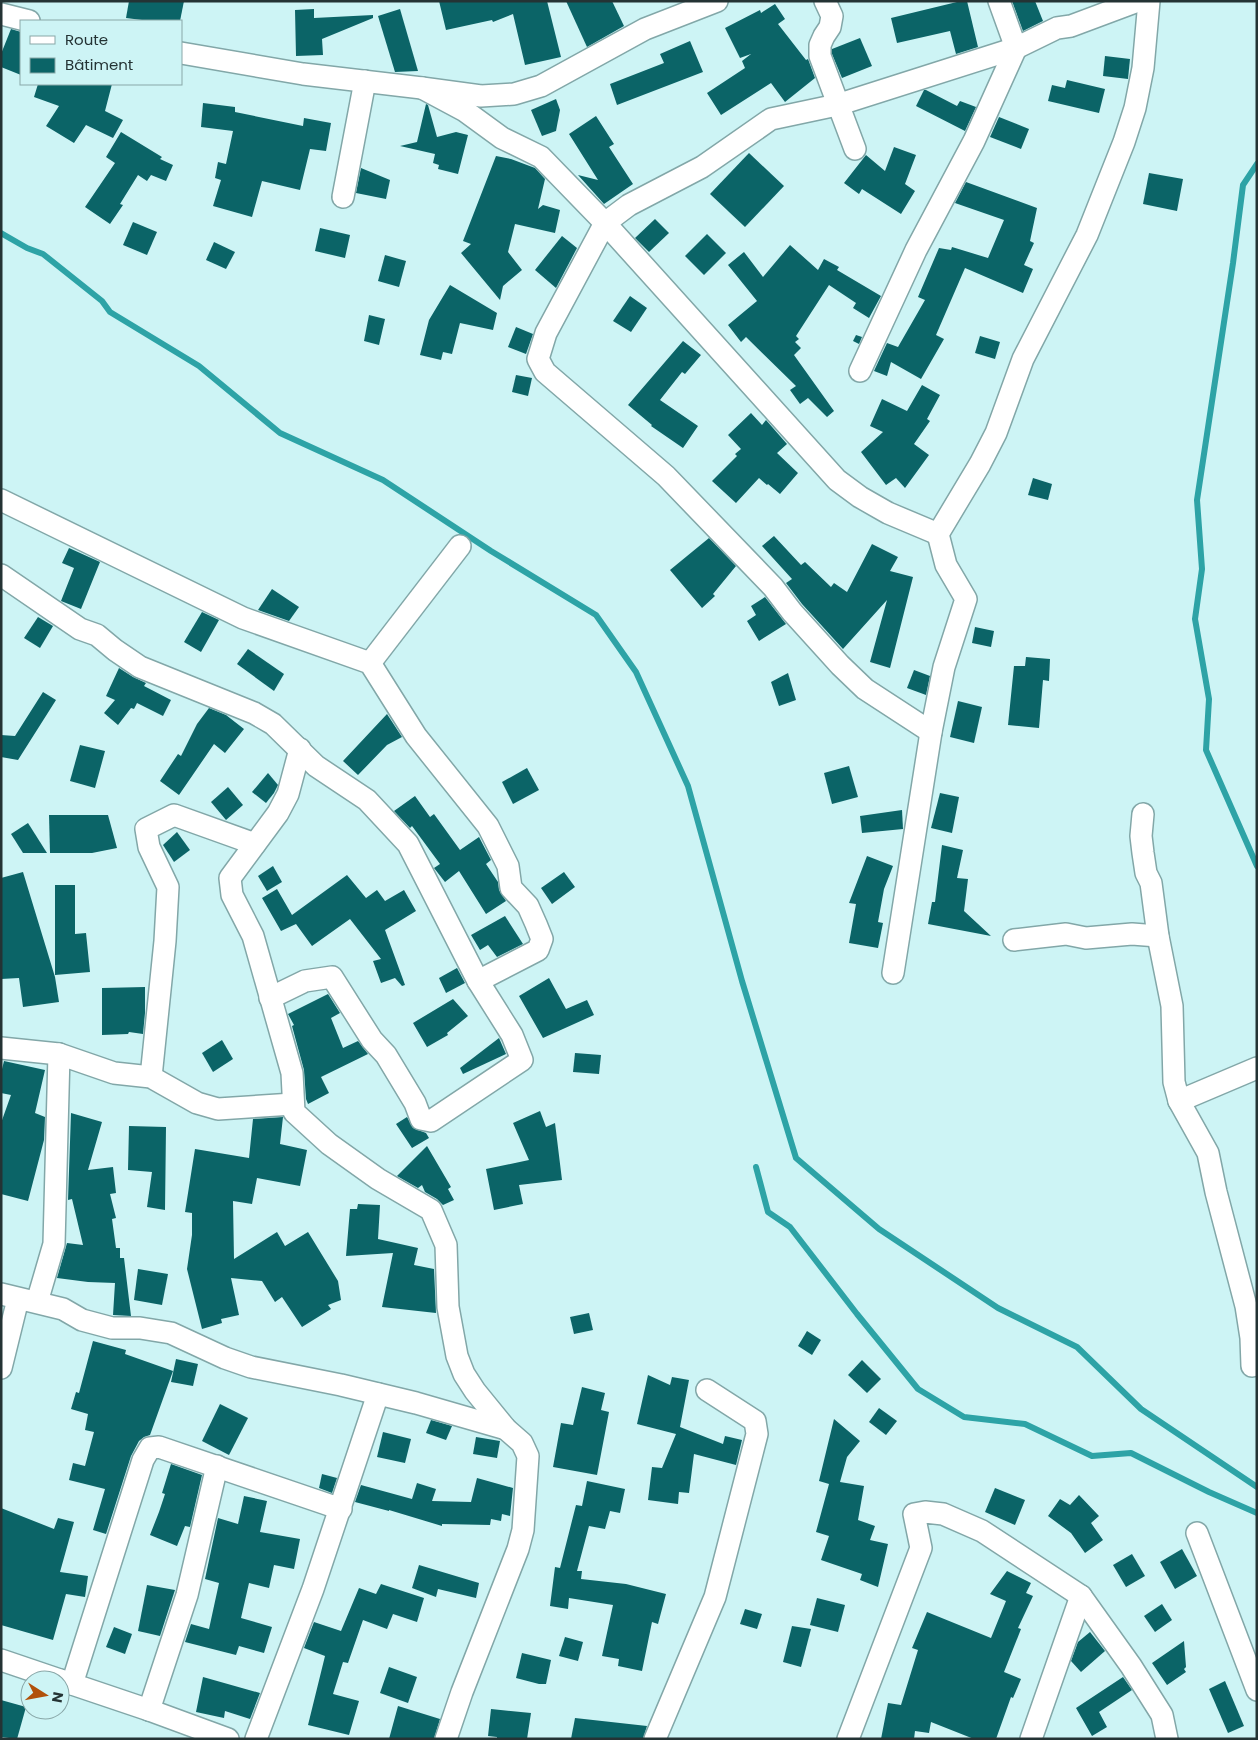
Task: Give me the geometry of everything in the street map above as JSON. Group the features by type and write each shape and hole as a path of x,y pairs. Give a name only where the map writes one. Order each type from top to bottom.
{"street":[{"path":"182,53 303,74 480,96 514,94 541,86 645,29 717,1"},
{"path":"825,1 832,16 830,27 820,45 820,56 855,149"},
{"path":"860,371 916,250 974,140 1016,48 999,1"},
{"path":"931,732 865,689 813,636 773,587 666,476 545,372 538,359 546,333 605,223 630,205 702,167 770,119 838,105 1016,48 1057,28 1071,26 1138,1"},
{"path":"892,973 931,732 944,666 966,598 946,565 938,534 980,464 996,433 1023,359 1087,235 1124,142 1135,108 1143,68 1149,1"},
{"path":"1,14 25,20"},
{"path":"343,197 365,81"},
{"path":"422,88 465,112 502,138 541,157 605,223 837,480 860,497 888,513 938,534"},
{"path":"1,500 243,618 370,663 416,736 488,826 508,866 511,888 528,906 542,939 538,950 478,981"},
{"path":"370,663 460,546"},
{"path":"1,575 80,629 97,635 140,667 254,713 273,724 316,766 366,800 408,844 478,981 512,1035 522,1060 431,1121 421,1119 415,1103 386,1055 372,1040 332,978 300,982 270,998"},
{"path":"300,749 288,794 278,812 230,878 232,895 253,936 292,1073 294,1112 329,1144 378,1179 430,1210 446,1245 448,1307 457,1356 464,1374 475,1392 506,1429 522,1443 528,1456 523,1530 518,1549 462,1692 446,1739"},
{"path":"1143,814 1141,836 1146,873 1151,883 1158,936 1172,1006 1174,1082 1179,1101 1208,1153 1216,1192 1246,1306 1251,1338 1252,1366"},
{"path":"151,1077 165,941 168,888 149,847 146,829 174,815 255,844"},
{"path":"1014,940 1066,934 1086,938 1132,934 1158,936"},
{"path":"1,1048 59,1054 114,1072 151,1077 197,1102 218,1109 293,1104"},
{"path":"1,1368 19,1298 54,1244 59,1054"},
{"path":"1179,1101 1257,1068"},
{"path":"19,1298 63,1309 82,1320 112,1328 140,1328 171,1333 225,1358 251,1367 378,1394 506,1429"},
{"path":"655,1739 715,1597 757,1434 755,1421 707,1390"},
{"path":"256,1739 314,1589 378,1394"},
{"path":"68,1670 142,1460 150,1448 159,1447 341,1509"},
{"path":"149,1710 187,1594 217,1466"},
{"path":"848,1739 921,1548 914,1514 925,1512 943,1514 982,1531 1081,1596 1131,1666 1162,1715 1167,1739"},
{"path":"1197,1532 1257,1690"},
{"path":"1030,1739 1081,1596"},
{"path":"1,1660 31,1670"},
{"path":"70,1683 228,1739"}],"building":[{"path":"129,1 184,1 180,20 126,18"},
{"path":"439,1 547,1 561,57 525,65 513,14 493,22 492,20 446,30"},
{"path":"566,1 612,1 624,26 587,47"},
{"path":"967,1 978,47 956,54 950,31 897,43 891,18"},
{"path":"1012,1 1035,1 1043,21 1023,31"},
{"path":"775,4 785,19 778,24 806,60 808,59 815,78 785,102 771,83 721,115 707,93 745,68 742,61 751,54 740,58 725,28 760,10 761,13"},
{"path":"314,9 314,18 373,15 373,18 322,39 323,55 296,56 295,10"},
{"path":"400,9 418,71 395,72 378,16"},
{"path":"11,29 20,32 20,75 1,67 1,54"},
{"path":"860,38 872,66 842,78 832,54 832,49"},
{"path":"690,41 703,72 617,105 610,84 664,63 660,54"},
{"path":"1105,56 1130,59 1128,79 1103,76"},
{"path":"1067,80 1105,89 1099,113 1048,101 1052,85 1065,88"},
{"path":"38,85 112,85 105,111 123,120 113,138 86,125 74,143 46,126 59,106 34,97"},
{"path":"924,90 957,106 960,101 976,107 965,131 916,106"},
{"path":"556,99 560,110 556,131 542,136 531,110"},
{"path":"203,103 235,107 235,112 303,126 304,118 331,123 326,151 310,149 300,190 262,181 252,217 213,206 221,180 215,178 218,162 226,164 233,131 201,127"},
{"path":"426,104 428,105 437,137 456,132 468,135 458,174 438,169 439,165 433,163 435,154 400,146 417,142"},
{"path":"596,116 614,144 609,147 633,184 604,204 578,175 598,180 569,134"},
{"path":"999,117 1029,129 1021,149 990,137"},
{"path":"121,132 162,157 160,159 173,165 166,181 151,175 147,181 138,175 120,204 123,205 110,224 85,207 115,163 106,157"},
{"path":"894,147 916,155 905,184 915,191 901,214 862,189 859,194 844,183 866,155 885,171"},
{"path":"749,153 784,186 745,227 710,194"},
{"path":"496,156 511,159 535,168 545,179 538,209 543,205 560,210 555,233 515,224 508,252 522,270 503,286 500,300 461,253 471,244 463,241"},
{"path":"361,168 390,180 386,199 356,193"},
{"path":"1149,173 1183,179 1177,211 1143,204"},
{"path":"966,182 1037,208 1030,241 1034,243 1024,265 1033,269 1023,293 965,268 936,335 944,339 921,379 891,362 887,376 874,371 887,343 898,347 925,300 918,297 939,248 951,250 952,247 988,258 1004,220 955,203"},
{"path":"655,219 669,233 649,252 635,238"},
{"path":"133,222 157,232 147,255 123,245"},
{"path":"320,228 350,235 345,258 315,251"},
{"path":"707,234 726,253 704,275 685,256"},
{"path":"562,236 577,248 556,288 535,270"},
{"path":"214,242 235,252 226,269 206,260"},
{"path":"790,245 818,270 824,259 839,267 837,270 881,296 869,318 853,308 856,303 829,285 796,336 799,339 795,342 801,348 794,355 834,411 827,417 808,398 800,404 790,390 796,386 746,337 741,342 728,325 757,301 728,265 744,252 763,277"},
{"path":"385,255 406,261 399,287 378,281"},
{"path":"450,285 497,313 493,330 460,323 452,354 443,352 441,360 420,355 429,320"},
{"path":"630,296 647,308 631,332 613,321"},
{"path":"369,315 385,319 379,345 364,341"},
{"path":"516,327 533,334 526,354 508,347"},
{"path":"856,335 862,337 859,344 853,341"},
{"path":"980,336 1000,342 995,359 975,353"},
{"path":"683,341 701,355 685,374 682,372 660,400 698,426 683,448 651,426 628,405"},
{"path":"516,375 532,378 528,396 512,392"},
{"path":"922,385 940,395 927,419 930,421 914,444 929,455 905,488 896,478 886,485 861,452 883,432 870,426 882,399 907,411"},
{"path":"751,413 762,425 766,420 787,444 777,453 798,473 780,494 759,478 736,503 712,481 737,456 735,454 741,449 728,435"},
{"path":"1033,478 1052,484 1048,500 1028,495"},
{"path":"774,536 801,565 805,562 831,587 834,583 847,592 872,544 898,557 890,571 913,577 890,668 870,662 887,600 843,649 802,604 786,583 792,579 762,546"},
{"path":"709,538 736,566 713,594 715,596 702,608 670,570"},
{"path":"69,548 100,562 81,609 61,601 74,568 62,563"},
{"path":"272,589 299,607 289,621 258,610"},
{"path":"765,597 786,624 759,641 747,621 756,615 751,606"},
{"path":"202,612 219,620 201,652 184,642"},
{"path":"38,617 53,626 40,648 24,638"},
{"path":"975,627 994,631 991,647 972,643"},
{"path":"248,649 284,674 274,691 237,664"},
{"path":"1026,657 1050,659 1049,681 1043,680 1039,728 1008,725 1014,666 1025,666"},
{"path":"119,668 146,683 144,686 171,700 163,716 137,703 134,709 131,708 118,725 104,713 115,700 106,696"},
{"path":"914,670 930,676 926,695 907,688"},
{"path":"788,673 796,700 779,706 771,682"},
{"path":"43,692 56,700 18,760 1,757 1,735 15,736"},
{"path":"958,701 982,707 974,743 950,737"},
{"path":"209,708 226,715 244,729 225,753 214,744 179,795 160,781 178,754 181,756 197,724"},
{"path":"387,714 402,737 387,745 358,775 343,761"},
{"path":"80,745 105,751 95,788 70,781"},
{"path":"849,766 858,797 832,804 824,773"},
{"path":"527,768 539,790 513,804 502,782"},
{"path":"268,773 278,785 266,803 252,792"},
{"path":"228,787 243,805 226,820 211,802"},
{"path":"940,793 959,797 952,833 931,828"},
{"path":"415,796 430,817 434,814 460,850 479,837 491,860 486,864 498,882 499,890 506,901 486,914 459,871 445,882 434,868 440,864 412,826 410,828 394,811"},
{"path":"902,810 903,829 862,833 860,816"},
{"path":"49,815 108,815 117,848 92,853 50,853"},
{"path":"28,823 47,853 23,853 11,834"},
{"path":"177,832 190,850 174,862 163,845"},
{"path":"942,845 963,850 957,878 968,879 964,911 991,936 928,924 932,902 935,902"},
{"path":"867,856 893,866 884,889 878,922 883,923 878,948 849,943 856,904 849,903"},
{"path":"273,866 282,882 267,891 258,876"},
{"path":"23,872 55,977 59,1002 23,1007 19,978 1,979 1,878"},
{"path":"564,872 575,887 552,904 541,888"},
{"path":"347,875 366,898 377,890 385,901 404,890 416,911 385,930 405,985 402,986 395,978 381,983 373,961 381,959 350,919 312,946 296,924 281,931 262,898 277,889 292,915"},
{"path":"55,885 75,885 75,934 86,933 90,972 55,975"},
{"path":"505,916 523,944 497,957 488,945 480,950 471,935"},
{"path":"457,968 465,983 446,993 439,978"},
{"path":"549,978 566,1009 587,1000 594,1015 543,1038 519,996"},
{"path":"145,987 143,1034 129,1032 128,1034 102,1035 102,988"},
{"path":"328,994 340,1013 331,1018 343,1048 358,1041 368,1054 321,1077 329,1093 308,1104 304,1070 292,1026 294,1025 288,1014"},
{"path":"453,999 468,1016 447,1033 448,1035 427,1047 413,1023"},
{"path":"499,1038 506,1054 463,1074 460,1068"},
{"path":"222,1040 233,1059 213,1072 202,1053"},
{"path":"575,1053 601,1055 599,1074 573,1072"},
{"path":"4,1061 45,1070 35,1113 45,1117 44,1140 28,1201 1,1194 1,1123 11,1095 1,1093 1,1073"},
{"path":"540,1111 546,1127 555,1123 562,1180 519,1185 523,1204 494,1210 486,1169 529,1160 513,1123"},
{"path":"71,1113 102,1122 88,1170 113,1167 116,1193 110,1194 116,1218 112,1219 116,1248 120,1248 120,1258 124,1258 131,1316 113,1315 115,1283 57,1278 67,1243 83,1245 72,1199 68,1200"},
{"path":"283,1117 280,1144 307,1150 300,1186 257,1178 252,1204 233,1201 234,1259 277,1232 285,1246 308,1232 338,1281 341,1300 328,1305 331,1309 302,1327 282,1297 275,1302 262,1281 231,1278 239,1315 221,1319 222,1323 202,1329 187,1269 192,1235 192,1213 185,1212 195,1149 249,1158 253,1119"},
{"path":"407,1117 413,1128 426,1133 429,1138 412,1148 396,1124"},
{"path":"129,1126 166,1127 165,1210 147,1207 152,1172 128,1170"},
{"path":"427,1146 451,1187 448,1189 454,1200 443,1205 425,1192 422,1185 418,1188 397,1176"},
{"path":"358,1204 380,1205 378,1239 418,1248 414,1265 434,1269 436,1313 382,1307 393,1253 346,1256 350,1209 357,1209"},
{"path":"138,1269 168,1274 162,1305 134,1300"},
{"path":"589,1313 593,1330 574,1334 570,1317"},
{"path":"807,1331 821,1340 812,1355 798,1346"},
{"path":"93,1341 126,1350 125,1354 173,1371 150,1435 139,1441 131,1456 106,1534 93,1530 105,1489 69,1480 73,1463 85,1466 94,1432 85,1430 88,1414 71,1409 76,1392 79,1393"},
{"path":"176,1359 198,1364 193,1386 171,1382"},
{"path":"862,1360 881,1379 867,1393 848,1375"},
{"path":"648,1375 670,1385 672,1377 689,1380 680,1427 723,1444 725,1436 742,1440 736,1465 694,1454 689,1493 679,1492 678,1504 648,1500 652,1467 662,1468 676,1434 637,1424"},
{"path":"582,1387 605,1393 601,1410 609,1412 597,1475 553,1467 561,1423 573,1425"},
{"path":"220,1404 248,1418 229,1455 202,1441"},
{"path":"879,1408 897,1421 886,1435 869,1422"},
{"path":"834,1419 860,1441 847,1457 840,1482 864,1486 858,1520 875,1526 870,1540 888,1544 878,1587 860,1580 862,1574 821,1560 829,1536 816,1532 829,1484 819,1481"},
{"path":"431,1420 452,1426 446,1440 426,1433"},
{"path":"383,1432 411,1439 405,1463 377,1457"},
{"path":"476,1437 500,1441 497,1458 473,1454"},
{"path":"171,1464 202,1475 190,1527 185,1526 177,1546 150,1535 165,1494 162,1493"},
{"path":"322,1474 337,1478 332,1493 319,1488"},
{"path":"477,1478 513,1488 510,1516 502,1514 501,1521 491,1519 490,1525 442,1524 442,1526 355,1502 361,1485 412,1499 417,1483 436,1489 432,1501 471,1502"},
{"path":"587,1481 625,1489 620,1513 610,1511 605,1529 589,1526 577,1571 582,1571 581,1579 626,1584 666,1594 658,1624 652,1622 642,1671 618,1666 619,1659 602,1656 613,1605 569,1598 568,1609 550,1606 555,1567 560,1568 576,1505 582,1506"},
{"path":"995,1488 1025,1500 1015,1525 985,1512"},
{"path":"1079,1495 1099,1516 1091,1523 1103,1540 1085,1553 1071,1533 1048,1516 1060,1499 1070,1505"},
{"path":"244,1496 267,1501 260,1532 300,1539 294,1569 274,1565 269,1588 249,1583 241,1618 272,1627 264,1653 239,1646 236,1655 185,1642 191,1624 209,1629 219,1583 205,1579 218,1518 238,1524"},
{"path":"1,1508 54,1529 58,1518 74,1522 60,1572 88,1576 85,1597 66,1594 53,1640 1,1625"},
{"path":"1182,1549 1197,1576 1175,1589 1160,1562"},
{"path":"1132,1554 1145,1576 1126,1587 1113,1565"},
{"path":"419,1565 479,1583 476,1598 438,1589 436,1597 412,1588"},
{"path":"1007,1571 1031,1583 1026,1593 1033,1596 1018,1628 1021,1629 1004,1672 1021,1679 1013,1698 1011,1697 996,1739 974,1739 931,1722 929,1733 915,1731 914,1739 881,1739 888,1703 901,1705 918,1650 912,1648 927,1612 991,1638 1006,1601 990,1594"},
{"path":"381,1584 424,1598 417,1622 393,1614 387,1629 363,1620 348,1663 343,1662 333,1694 359,1701 349,1735 308,1725 325,1656 304,1648 314,1622 341,1631 359,1588 376,1594"},
{"path":"147,1585 175,1590 160,1636 138,1631"},
{"path":"817,1598 845,1605 838,1632 810,1625"},
{"path":"1162,1604 1172,1620 1155,1632 1144,1616"},
{"path":"745,1609 762,1614 757,1629 740,1624"},
{"path":"792,1626 811,1629 801,1667 783,1662"},
{"path":"114,1627 132,1634 125,1654 106,1647"},
{"path":"1090,1632 1105,1651 1081,1672 1071,1661 1078,1642"},
{"path":"565,1637 583,1642 578,1661 559,1656"},
{"path":"1184,1641 1186,1667 1184,1669 1186,1672 1167,1685 1152,1663"},
{"path":"522,1653 551,1660 546,1684 516,1678"},
{"path":"389,1667 417,1677 408,1703 380,1693"},
{"path":"203,1677 260,1693 250,1719 225,1711 224,1718 196,1712"},
{"path":"1123,1677 1132,1690 1099,1712 1107,1727 1092,1736 1076,1708"},
{"path":"1225,1681 1244,1726 1228,1733 1209,1689"},
{"path":"1,1700 20,1705 20,1720 22,1720 17,1739 1,1737"},
{"path":"398,1706 440,1719 434,1739 389,1739"},
{"path":"491,1709 531,1713 527,1739 497,1739 497,1737 488,1736"},
{"path":"575,1718 647,1726 643,1739 571,1739"}],"waterway":[{"path":"1257,164 1243,185 1197,500 1202,569 1195,619 1209,699 1206,750 1257,866"},
{"path":"1,233 27,248 43,254 102,301 110,312 199,366 280,433 383,480 491,551 596,615 636,672 688,786 742,981 796,1158 879,1229 998,1308 1077,1347 1141,1409 1257,1487"},
{"path":"756,1167 768,1212 790,1227 918,1389 964,1417 1025,1424 1092,1456 1131,1453 1209,1492 1257,1513"}]}
